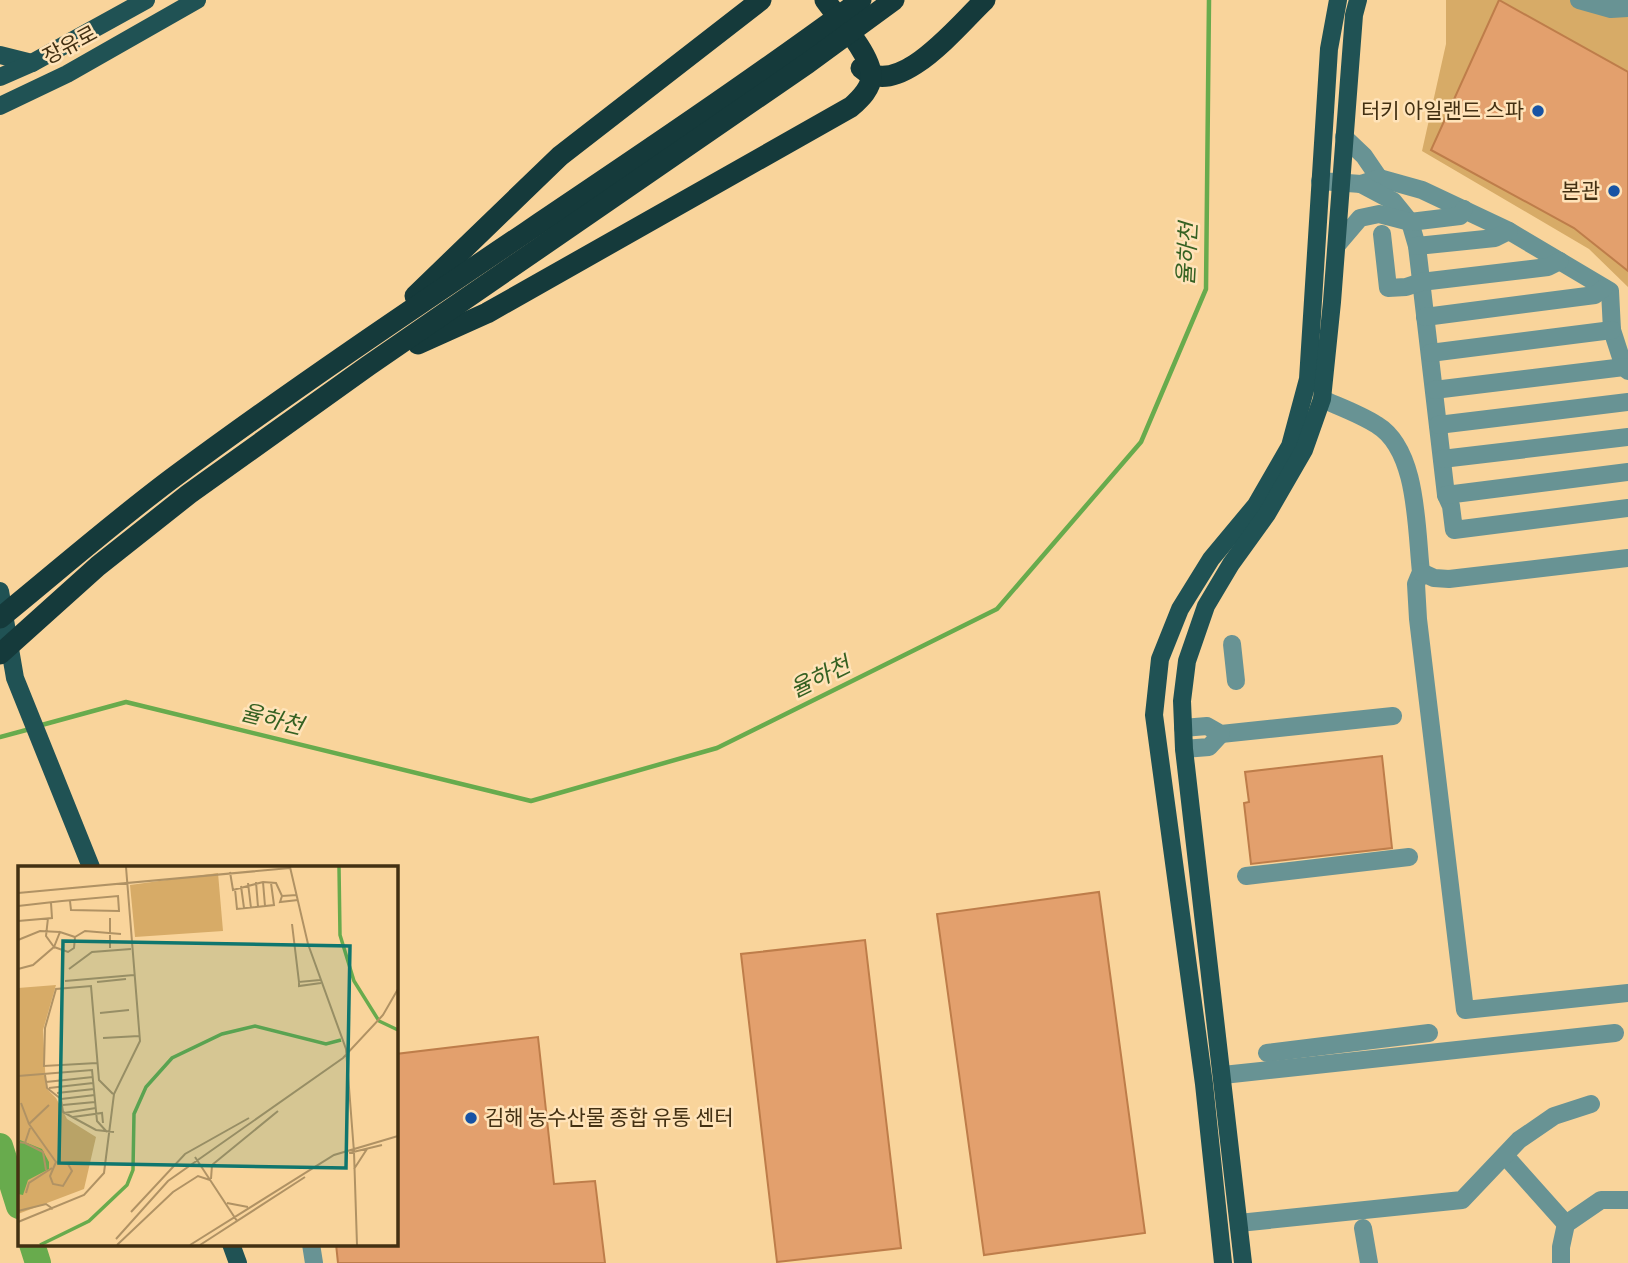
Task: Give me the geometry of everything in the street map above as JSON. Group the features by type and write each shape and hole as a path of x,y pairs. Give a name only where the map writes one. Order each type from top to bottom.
{"highway":[{"path":"375,335 560,156 761,0"},
{"path":"813,0 855,61 872,77 882,78 914,68 985,0"},
{"path":"368,366 488,313 839,115 862,97 872,77 862,53 825,0"},
{"path":"0,654 133,536 188,494 803,55 861,0"},
{"path":"0,618 118,519 375,335 603,182 890,3"}],"main road":[{"name":"장유로","path":"0,78 146,0"},
{"name":"장유로","path":"0,106 67,74 197,0"},
{"path":"1223,1263 1204,1084 1154,715 1160,659 1180,609 1211,559 1256,505 1290,446 1308,379 1329,49 1338,0"},
{"path":"1244,1263 1184,749 1182,701 1187,661 1206,606 1231,564 1267,514 1304,450 1322,399 1337,245 1354,15 1358,0"},
{"path":"0,55 32,63"},
{"path":"0,591 15,678 91,866"},
{"path":"232,1246 238,1263"}],"street":[{"path":"1579,0 1611,9 1628,8"},
{"path":"1344,137 1364,156 1379,178"},
{"path":"1320,181 1362,184 1379,178 1422,190 1509,231 1610,291 1612,330 1626,369 1434,390"},
{"path":"1362,184 1393,201 1410,222 1417,246 1446,495 1451,506 1454,530 1628,508"},
{"path":"1337,245 1360,218 1379,214 1410,222 1460,216 1464,209"},
{"path":"1417,246 1495,238 1509,231"},
{"path":"1382,234 1388,288 1548,267 1560,261"},
{"path":"1425,317 1595,295 1604,288"},
{"path":"1430,353 1612,330"},
{"path":"1322,399 1379,426 1402,453 1410,474 1421,572 1416,584 1418,619 1465,1010 1628,993"},
{"path":"1438,425 1628,402"},
{"path":"1442,459 1628,437"},
{"path":"1446,495 1628,472"},
{"path":"1421,572 1434,578 1449,579 1628,558"},
{"path":"1232,644 1236,681"},
{"path":"1183,728 1207,726 1221,734 1394,716"},
{"path":"1184,749 1209,747 1221,734"},
{"path":"1246,876 1409,857"},
{"path":"1267,1053 1429,1032"},
{"path":"1223,1075 1615,1033"},
{"path":"1239,1223 1462,1200 1519,1140 1554,1116 1591,1104"},
{"path":"1508,1159 1566,1224"},
{"path":"1561,1263 1566,1224 1601,1200 1628,1200"},
{"path":"1363,1228 1369,1263"}],"shaded area":[{"name":"터키 아일랜드 스파","path":"1446,0 1628,0 1628,287 1589,249 1422,151 1446,44"}],"building":[{"name":"터키 아일랜드 스파","path":"1499,0 1628,72 1628,271 1574,228 1431,150"},
{"path":"1382,756 1392,848 1251,864 1244,803 1249,802 1245,772"},
{"path":"1099,892 1145,1233 984,1255 937,914"},
{"path":"865,940 901,1248 777,1262 741,954"},
{"name":"김해 농수산물 종합 유통 센터","path":"538,1037 554,1184 595,1181 605,1263 338,1263 336,1246 397,1246 397,1054"}],"waterway":[{"name":"율하천","path":"38,726 126,702 531,801 717,748 997,609 1141,442 1206,289 1209,0"},
{"name":"율하천","path":"0,737 30,729"},
{"path":"0,1146 18,1203"},
{"path":"33,1246 38,1263"}],"place":[{"name":"터키 아일랜드 스파","path":"1538,111"},
{"name":"본관","path":"1614,191"},
{"name":"김해 농수산물 종합 유통 센터","path":"471,1118"}]}
